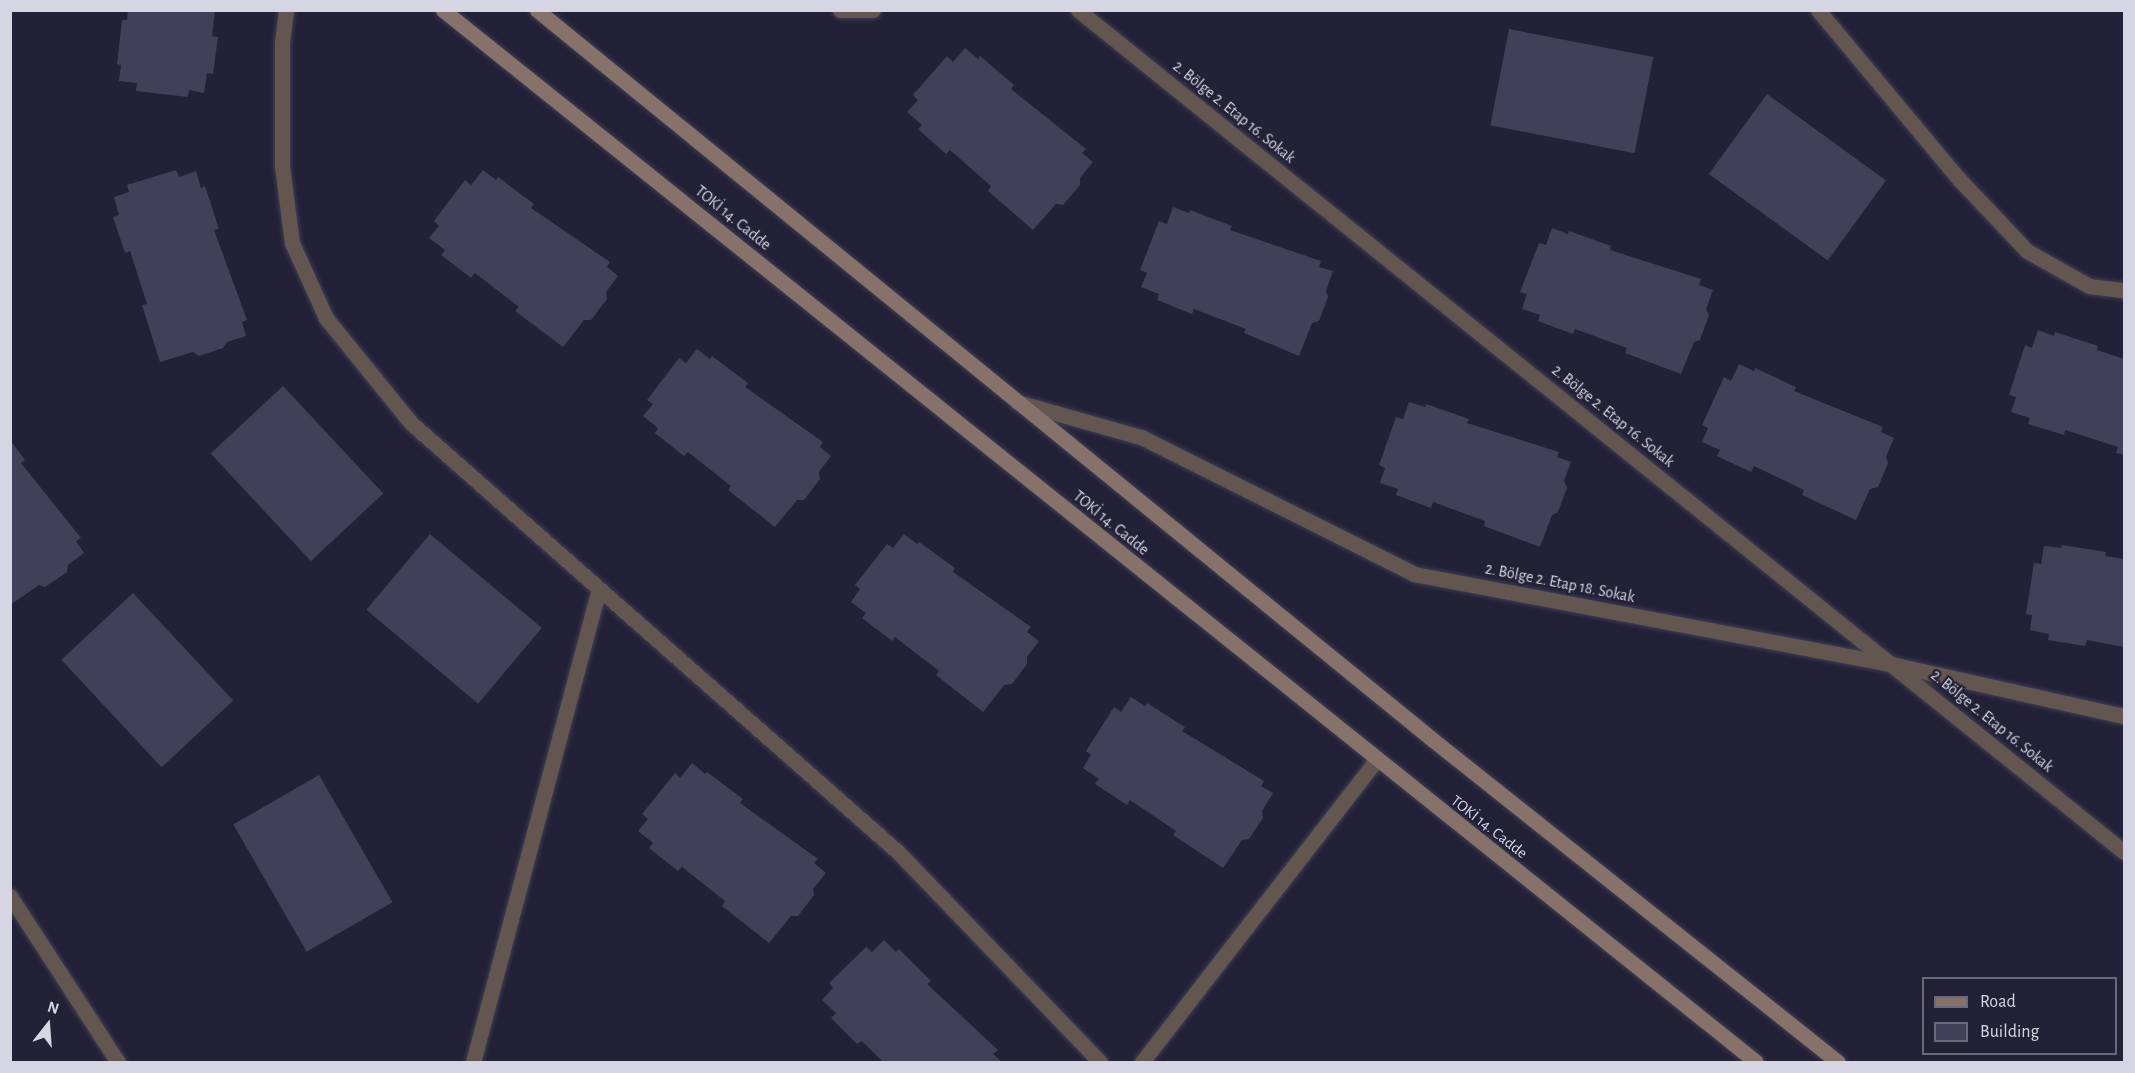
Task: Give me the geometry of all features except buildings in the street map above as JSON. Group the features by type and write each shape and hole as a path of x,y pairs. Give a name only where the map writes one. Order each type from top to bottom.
{"main road":[{"name":"TOKİ 14. Cadde","path":"443,10 1376,760 1756,1062"},
{"name":"TOKİ 14. Cadde","path":"537,10 1433,740 1838,1062"}],"street":[{"path":"286,10 282,42 282,166 292,243 326,318 411,423 898,852 1100,1062"},
{"path":"840,10 873,10"},
{"name":"2. Bölge 2. Etap 16. Sokak","path":"1078,10 1895,665 2124,852"},
{"path":"1818,10 1958,178 2026,251 2089,286 2124,290"},
{"name":"2. Bölge 2. Etap 18. Sokak","path":"1017,402 1141,437 1414,574 1895,665 2124,716"},
{"path":"472,1062 599,589"},
{"path":"1142,1062 1376,760"},
{"path":"10,896 118,1062"}]}
